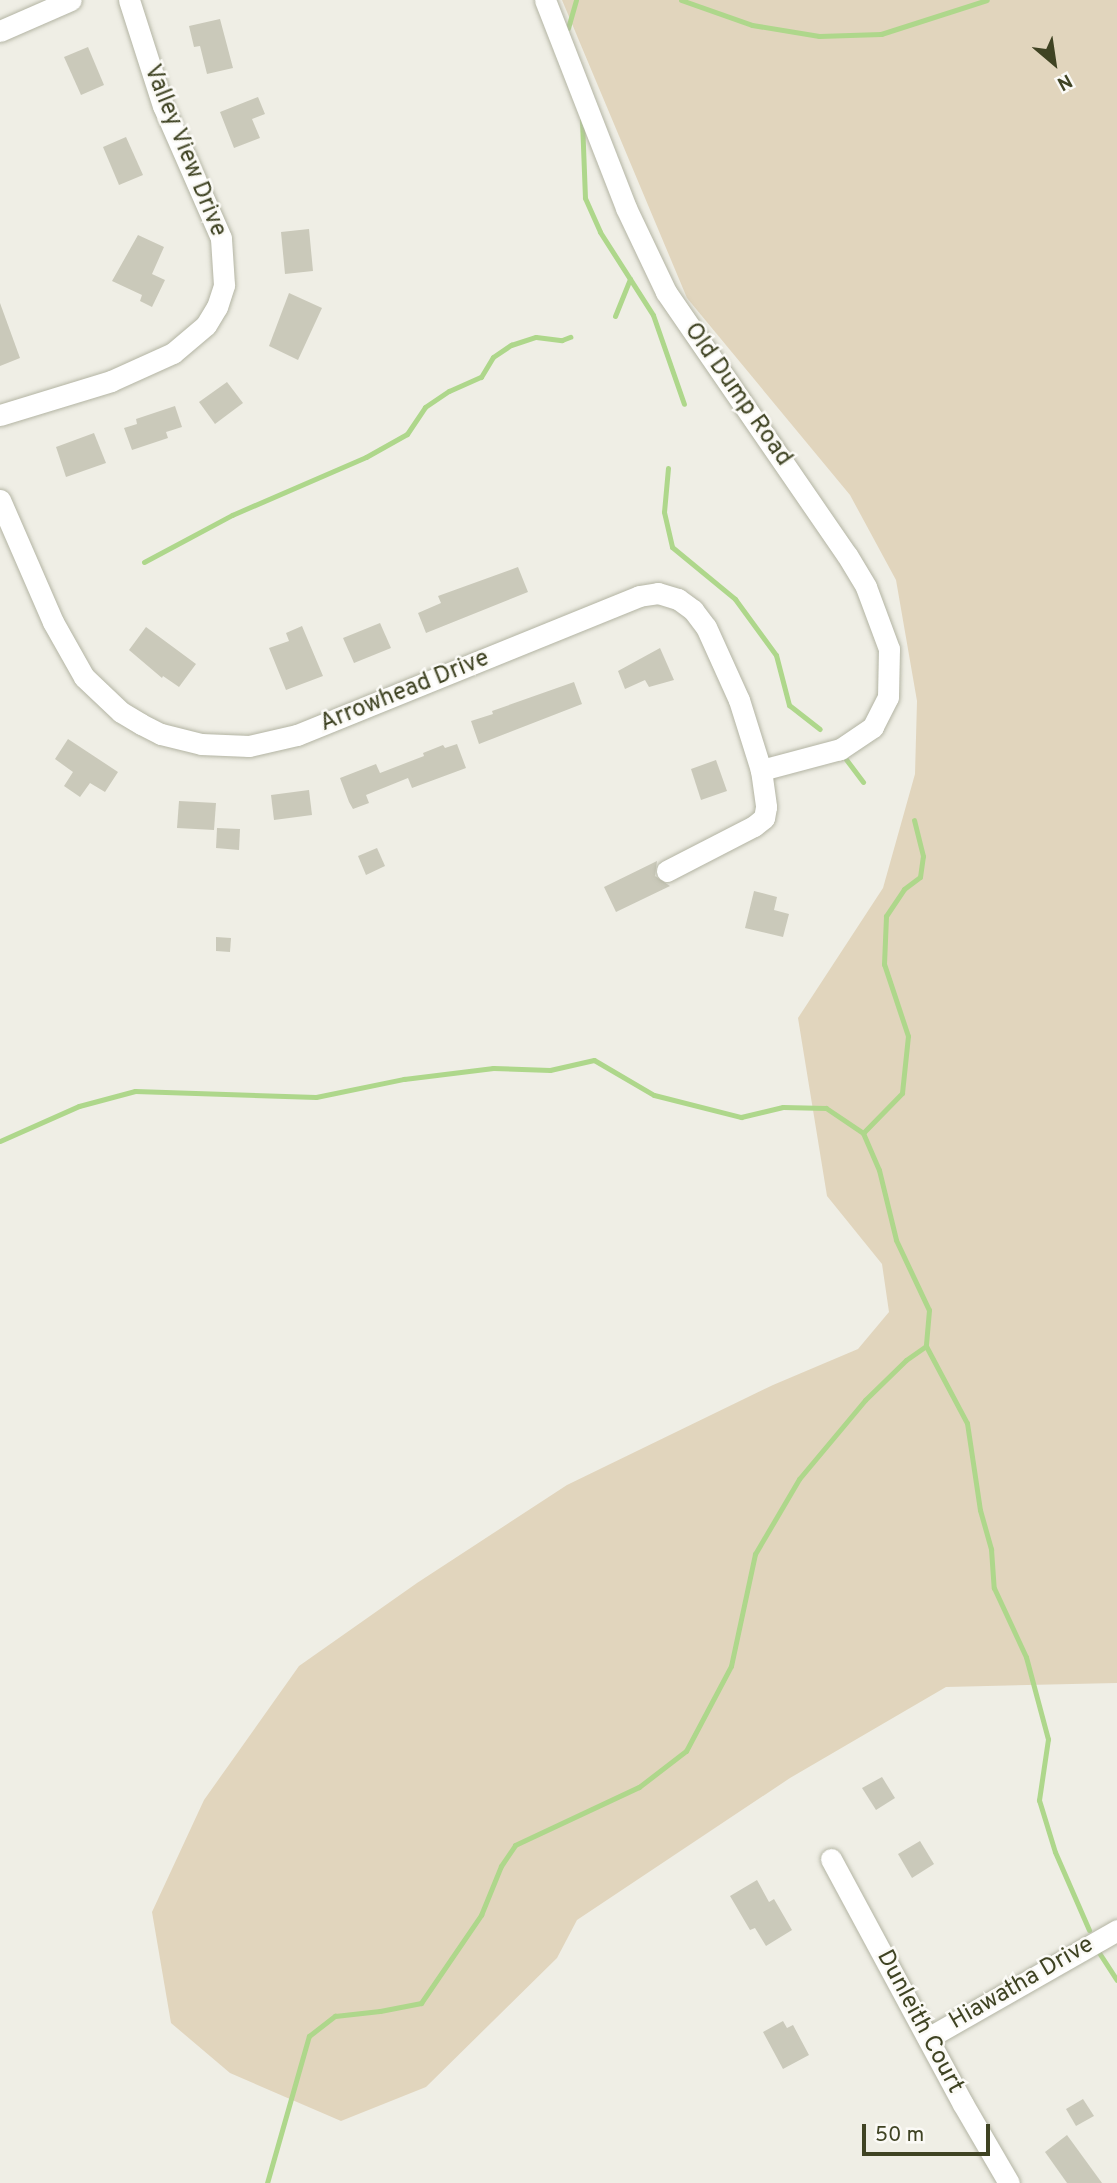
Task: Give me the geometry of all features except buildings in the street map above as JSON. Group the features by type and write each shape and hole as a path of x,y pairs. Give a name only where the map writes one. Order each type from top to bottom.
{"street":[{"path":"0,31 71,0"},
{"name":"Valley View Drive","path":"0,415 111,381 173,353 206,325 218,307 224,285 221,238 163,106 129,0"},
{"name":"Old Dump Road","path":"545,0 626,208 666,292 847,555 866,587 889,649 891,681 884,711 873,727 857,741 821,756 761,770"},
{"name":"Arrowhead Drive","path":"0,500 53,622 84,677 121,712 161,734 201,744 249,746 275,742 320,727 639,596 658,593 678,599 693,610 713,640 739,700 761,770 766,807 764,818 747,830 667,871"},
{"name":"Dunleith Court","path":"831,1859 1009,2183"},
{"name":"Hiawatha Drive","path":"928,2038 1117,1930"}],"shaded area":[{"path":"562,0 1117,0 1117,1683 946,1687 790,1778 577,1920 557,1958 426,2087 341,2121 230,2073 171,2023 152,1912 204,1800 299,1666 417,1583 567,1485 773,1385 858,1349 889,1312 882,1264 827,1196 798,1018 883,888 915,774 917,701 896,580 850,495 687,298"}],"waterway":[{"path":"568,28 576,0"},
{"path":"681,0 752,25 819,36 881,34 987,0"},
{"path":"582,120 585,198 600,232 653,315 684,404"},
{"path":"615,316 630,279"},
{"path":"144,562 232,515 366,457 407,434 425,407 449,391 481,377 493,357 511,345 536,337 562,340 570,337"},
{"path":"668,468 664,512 672,547 735,599 776,655 789,705 820,729"},
{"path":"842,754 863,782"},
{"path":"863,1133 902,1093 908,1036 884,964 886,916 904,889 920,877 923,856 914,820"},
{"path":"0,1141 79,1106 135,1091 316,1097 404,1079 493,1068 550,1070 594,1060 654,1095 741,1117 783,1107 826,1108 863,1133 879,1170 896,1240 929,1310 926,1346 967,1423 980,1510 991,1549 994,1588 1026,1657 1048,1739 1039,1800 1055,1852 1089,1930"},
{"path":"267,2183 309,2036 335,2016 421,2003 481,1915 501,1866 515,1845 639,1787 686,1751 731,1666 755,1554 799,1479 865,1400 906,1360 926,1346"},
{"path":"1096,1948 1117,1980"}]}
